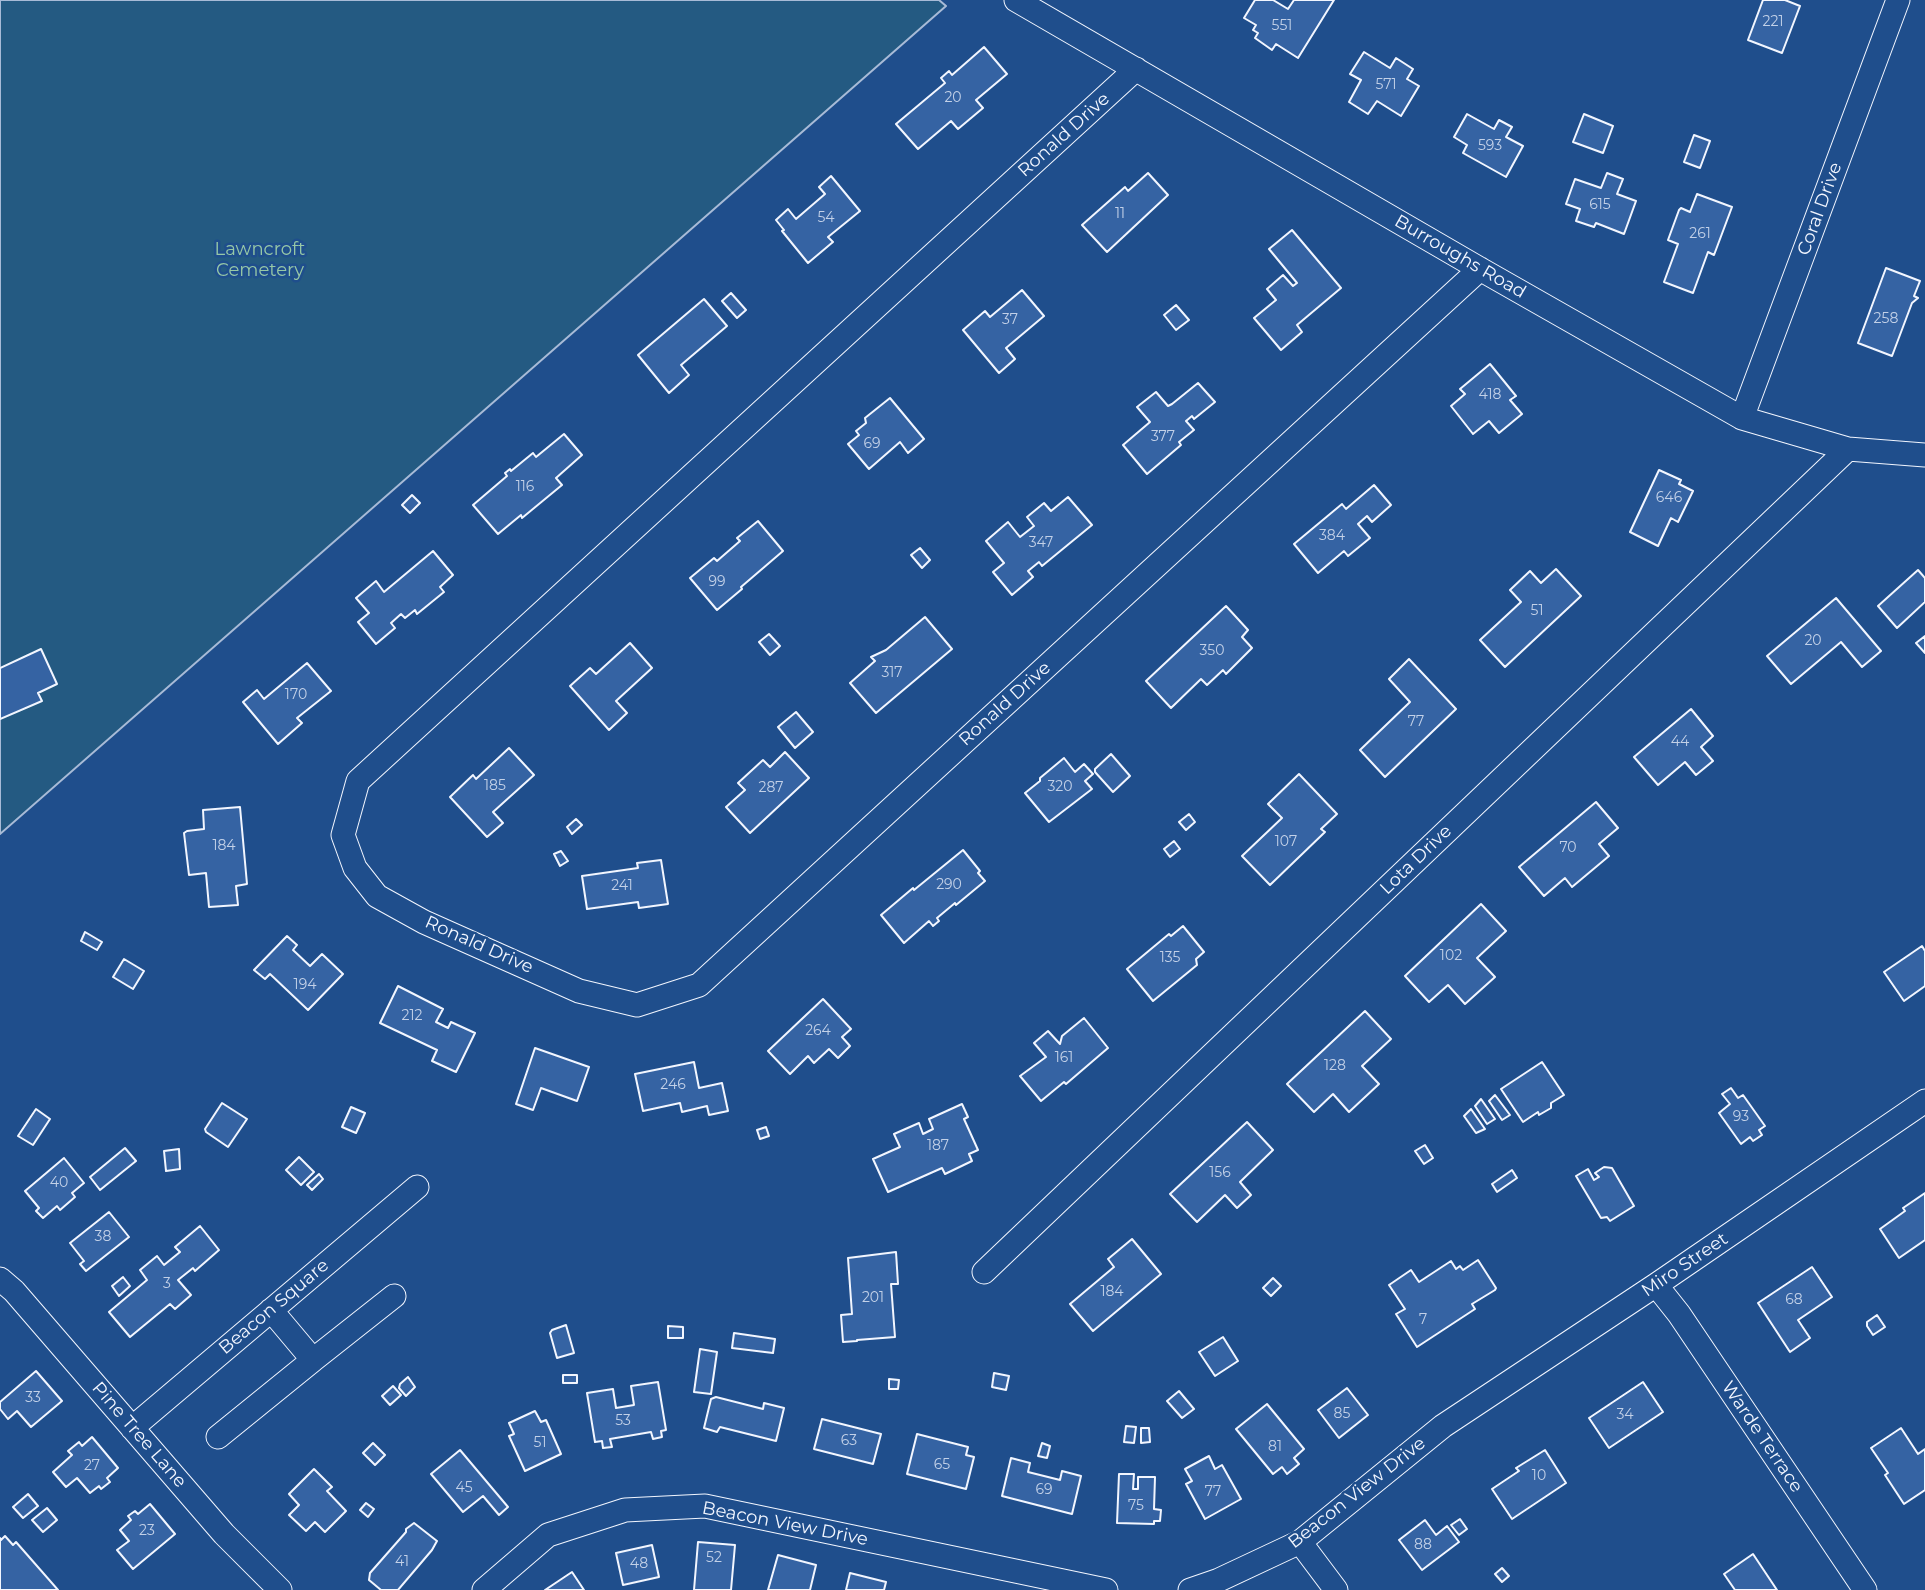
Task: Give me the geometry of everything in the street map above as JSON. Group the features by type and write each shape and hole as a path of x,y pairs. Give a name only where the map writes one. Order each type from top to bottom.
{"street":[{"name":"Burroughs Road","path":"1017,0 1480,270 1742,418 1848,449 1925,455"},
{"name":"Coral Drive","path":"1742,418 1899,0"},
{"name":"Ronald Drive","path":"1136,69 358,781 342,835 355,868 377,896 424,922 579,990 637,1006 699,985 1480,270"},
{"name":"Lota Drive","path":"984,1272 1848,449"},
{"name":"Miro Street","path":"1443,1426 1656,1285 1925,1101"},
{"name":"Beacon Square","path":"132,1428 417,1187"},
{"name":"Pine Tree Lane","path":"0,1279 14,1291 224,1534 280,1590"},
{"name":"Warde Terrace","path":"1656,1285 1687,1326 1865,1590"},
{"path":"218,1437 394,1296"},
{"path":"271,1310 313,1360"},
{"name":"Beacon View Drive","path":"1191,1590 1219,1580 1300,1542 1443,1426"},
{"name":"Beacon View Drive","path":"484,1590 548,1535 625,1510 705,1506 1106,1590"},
{"path":"1300,1542 1336,1590"}],"green space":[{"name":"Lawncroft Cemetery","path":"0,0 939,0 946,6 0,834"}],"building":[{"path":"1255,0 1273,0 1288,9 1294,0 1334,0 1298,58 1276,44 1272,50 1255,38 1258,33 1253,30 1256,25 1244,18"},
{"path":"1763,0 1785,0 1800,6 1782,53 1748,40"},
{"path":"984,47 1007,74 976,100 983,108 958,129 951,121 918,149 896,124 945,83 941,78 949,71 952,75"},
{"path":"1364,52 1390,68 1396,58 1413,69 1407,79 1419,86 1401,116 1377,101 1368,114 1349,102 1361,80 1350,74"},
{"path":"1467,114 1494,129 1499,120 1512,127 1506,137 1523,146 1506,177 1463,153 1467,145 1454,137"},
{"path":"1584,114 1613,126 1603,153 1573,142"},
{"path":"1694,135 1710,141 1700,168 1684,162"},
{"path":"1148,173 1168,195 1107,252 1082,225 1125,187 1128,191"},
{"path":"1607,173 1623,179 1617,194 1636,201 1624,234 1596,223 1594,227 1576,221 1580,209 1566,204 1575,179 1601,188"},
{"path":"831,176 860,211 828,237 833,242 808,263 776,220 788,209 796,219 825,194 819,187"},
{"path":"1697,194 1732,207 1714,255 1708,252 1693,293 1664,282 1678,244 1668,240 1679,210 1681,208 1690,212"},
{"path":"1292,230 1341,288 1297,325 1302,332 1281,350 1254,318 1276,300 1267,289 1283,275 1293,286 1297,283 1269,249"},
{"path":"1886,268 1920,281 1914,296 1918,298 1912,303 1892,356 1858,343"},
{"path":"1022,290 1044,316 1006,348 1015,359 999,373 963,330 985,311 990,317"},
{"path":"731,293 746,310 737,318 722,301"},
{"path":"704,299 727,326 681,365 689,375 669,393 638,355"},
{"path":"1176,305 1189,320 1176,330 1164,315"},
{"path":"1490,364 1516,396 1510,400 1522,414 1499,433 1489,421 1473,434 1451,406 1465,394 1460,389"},
{"path":"1198,383 1215,402 1194,419 1192,416 1186,421 1194,430 1147,474 1123,445 1150,422 1137,407 1156,392 1168,406"},
{"path":"890,398 924,439 908,453 900,442 869,469 848,444 859,435 856,431 866,423 865,418"},
{"path":"564,434 582,455 556,478 562,485 498,534 473,505 507,476 505,473 510,469 511,471 533,453 536,457"},
{"path":"1659,470 1681,480 1679,484 1693,491 1678,522 1671,518 1658,546 1630,532"},
{"path":"1374,485 1391,505 1372,522 1367,516 1358,524 1370,538 1348,556 1344,551 1318,573 1294,544 1342,504 1346,509"},
{"path":"412,495 420,503 410,513 402,505"},
{"path":"1068,497 1092,525 1042,566 1039,562 1028,571 1033,577 1012,595 993,572 1004,563 986,541 1008,522 1020,537 1034,526 1027,517 1044,503 1051,511"},
{"path":"758,521 783,551 717,610 690,578 714,558 717,561 740,541 737,538"},
{"path":"920,548 930,560 922,568 911,555"},
{"path":"433,551 453,575 440,587 444,592 417,614 415,610 405,618 401,614 391,623 395,628 376,644 358,622 369,613 356,598 376,581 384,592"},
{"path":"1556,569 1581,596 1505,667 1480,640 1521,602 1510,590 1530,571 1541,583"},
{"path":"1918,570 1925,578 1925,602 1897,628 1878,606"},
{"path":"1836,598 1881,651 1862,667 1841,642 1791,684 1767,656"},
{"path":"1226,606 1248,630 1242,637 1252,648 1226,674 1223,670 1207,685 1201,679 1171,708 1146,681"},
{"path":"925,617 952,649 876,713 850,683 875,661 871,657 886,650"},
{"path":"769,634 780,646 770,655 759,642"},
{"path":"1925,636 1925,653 1916,643"},
{"path":"630,643 652,668 616,701 627,713 609,730 570,686 590,668 596,674"},
{"path":"41,649 57,684 38,693 42,701 0,719 0,668"},
{"path":"1409,659 1456,709 1385,777 1360,750 1410,702 1389,679"},
{"path":"307,663 331,691 297,718 302,723 278,744 243,702 257,690 264,699"},
{"path":"1691,709 1713,736 1701,747 1713,761 1696,775 1685,762 1658,785 1634,757"},
{"path":"796,712 813,732 795,748 778,727"},
{"path":"509,748 534,775 493,812 503,823 487,837 450,797 473,775 476,779"},
{"path":"785,752 809,778 750,833 726,807 745,790 738,783 763,760 770,767"},
{"path":"1111,754 1130,776 1113,792 1095,772"},
{"path":"1064,758 1075,772 1084,764 1093,774 1085,781 1092,789 1049,822 1025,793"},
{"path":"1299,774 1337,814 1321,829 1325,832 1270,885 1242,856 1282,818 1268,804"},
{"path":"1596,802 1618,828 1599,844 1609,856 1572,887 1565,878 1544,896 1519,867"},
{"path":"240,807 247,884 236,886 238,905 209,907 206,873 189,875 184,833 204,829 203,810"},
{"path":"1189,814 1195,822 1186,830 1179,822"},
{"path":"576,819 582,825 572,834 567,827"},
{"path":"1174,841 1180,849 1170,857 1164,849"},
{"path":"963,850 985,881 937,918 939,921 933,926 929,921 904,943 881,915"},
{"path":"561,851 568,861 560,866 554,854"},
{"path":"661,860 668,904 639,908 638,902 587,909 582,876 638,868 637,863"},
{"path":"1481,904 1506,931 1477,958 1495,977 1465,1004 1448,985 1429,1002 1405,976"},
{"path":"1183,926 1204,952 1196,959 1197,965 1153,1001 1127,969 1169,934 1171,936"},
{"path":"85,932 102,942 97,950 81,941"},
{"path":"287,936 297,945 293,950 310,966 322,954 343,974 308,1010 270,974 265,979 254,970"},
{"path":"1922,946 1925,951 1925,986 1904,1001 1884,972"},
{"path":"124,959 144,971 133,989 113,977"},
{"path":"398,986 443,1009 436,1022 448,1028 451,1022 475,1033 456,1072 432,1061 437,1050 380,1023"},
{"path":"823,999 851,1029 842,1037 850,1046 838,1058 829,1049 814,1063 808,1056 790,1074 768,1051"},
{"path":"1365,1011 1391,1039 1362,1066 1379,1084 1349,1112 1333,1094 1314,1112 1287,1084"},
{"path":"1084,1018 1108,1048 1066,1084 1064,1082 1041,1101 1020,1076 1046,1057 1034,1043 1048,1031 1060,1044 1062,1036"},
{"path":"535,1048 589,1067 577,1101 541,1088 533,1110 516,1104"},
{"path":"694,1062 699,1088 722,1083 728,1111 709,1115 707,1106 682,1112 680,1103 643,1111 635,1074"},
{"path":"1542,1062 1564,1095 1551,1103 1551,1108 1539,1115 1538,1112 1523,1122 1501,1089"},
{"path":"1731,1088 1738,1098 1743,1095 1765,1126 1759,1130 1762,1135 1753,1141 1750,1137 1741,1144 1719,1113 1730,1104 1722,1094"},
{"path":"1495,1095 1510,1115 1502,1120 1489,1101"},
{"path":"1481,1099 1495,1119 1487,1124 1475,1106"},
{"path":"222,1103 247,1119 228,1147 205,1129"},
{"path":"962,1104 968,1117 964,1119 978,1150 969,1154 972,1161 945,1174 942,1168 888,1192 873,1159 900,1147 894,1134 919,1123 923,1134 933,1129 929,1119"},
{"path":"351,1107 365,1113 356,1133 342,1127"},
{"path":"36,1109 50,1119 33,1145 18,1136"},
{"path":"1471,1109 1485,1129 1476,1133 1464,1116"},
{"path":"1247,1122 1273,1150 1240,1182 1251,1195 1237,1208 1225,1195 1197,1222 1170,1194"},
{"path":"766,1127 769,1136 760,1139 757,1130"},
{"path":"1425,1145 1433,1158 1424,1164 1415,1151"},
{"path":"125,1148 136,1161 100,1190 90,1177"},
{"path":"179,1149 180,1169 166,1171 164,1151"},
{"path":"299,1157 314,1172 301,1185 286,1170"},
{"path":"64,1158 84,1183 72,1193 75,1197 60,1210 57,1206 43,1218 36,1211 39,1208 25,1191"},
{"path":"1604,1167 1612,1168 1634,1206 1610,1221 1607,1217 1601,1218 1576,1176 1588,1169 1594,1180 1599,1177 1595,1173"},
{"path":"1512,1170 1517,1178 1497,1192 1492,1184"},
{"path":"319,1174 323,1179 312,1190 307,1185"},
{"path":"1925,1193 1925,1240 1899,1258 1880,1229"},
{"path":"109,1212 129,1237 86,1271 80,1264 84,1261 70,1243"},
{"path":"200,1226 219,1250 195,1271 193,1268 178,1280 191,1295 175,1309 170,1304 130,1337 109,1312 147,1280 140,1270 157,1256 164,1265 180,1252 175,1247"},
{"path":"1132,1239 1161,1274 1093,1331 1070,1304 1114,1267 1108,1259"},
{"path":"896,1252 898,1284 891,1284 895,1337 843,1342 841,1315 852,1314 848,1258"},
{"path":"1478,1260 1495,1290 1472,1304 1475,1309 1417,1347 1396,1314 1405,1309 1389,1285 1411,1270 1419,1282 1451,1261 1456,1269 1460,1266 1463,1270"},
{"path":"1812,1267 1832,1297 1798,1320 1810,1338 1790,1352 1758,1303"},
{"path":"123,1277 130,1286 119,1296 112,1286"},
{"path":"1273,1278 1281,1286 1271,1296 1263,1288"},
{"path":"1877,1315 1885,1327 1873,1335 1867,1322"},
{"path":"566,1325 574,1353 557,1358 550,1333"},
{"path":"668,1326 683,1327 683,1338 668,1338"},
{"path":"734,1333 775,1339 773,1353 732,1348"},
{"path":"1223,1337 1238,1361 1215,1376 1199,1352"},
{"path":"700,1349 717,1352 711,1394 694,1392"},
{"path":"36,1371 62,1401 31,1427 17,1411 8,1419 0,1409 0,1402"},
{"path":"994,1373 1009,1376 1006,1390 992,1387"},
{"path":"563,1375 577,1375 577,1383 563,1383"},
{"path":"408,1377 415,1387 406,1396 399,1388"},
{"path":"889,1379 899,1380 898,1389 889,1389"},
{"path":"658,1382 666,1430 661,1431 662,1437 653,1439 651,1432 610,1439 612,1447 603,1448 602,1441 595,1442 587,1393 613,1389 616,1408 634,1405 631,1386"},
{"path":"1643,1382 1663,1412 1609,1448 1589,1418"},
{"path":"393,1386 401,1395 390,1405 382,1396"},
{"path":"1347,1388 1368,1415 1339,1438 1318,1410"},
{"path":"1179,1391 1194,1409 1182,1418 1167,1401"},
{"path":"716,1397 763,1409 764,1403 784,1408 776,1441 720,1427 717,1432 704,1428 711,1399"},
{"path":"1267,1404 1304,1449 1294,1458 1299,1464 1287,1474 1282,1467 1273,1474 1236,1429"},
{"path":"535,1411 541,1422 546,1420 561,1454 525,1471 509,1436 514,1434 509,1423"},
{"path":"822,1419 881,1434 873,1464 814,1449"},
{"path":"1126,1426 1136,1427 1134,1443 1124,1442"},
{"path":"1141,1428 1149,1428 1150,1442 1141,1443"},
{"path":"1901,1428 1918,1454 1925,1449 1925,1490 1904,1504 1871,1448"},
{"path":"917,1434 968,1447 966,1455 974,1457 966,1489 907,1474"},
{"path":"92,1437 118,1468 107,1478 110,1482 101,1489 99,1486 90,1493 77,1478 66,1487 53,1472 72,1455 68,1451 79,1442 82,1446"},
{"path":"373,1443 385,1455 375,1465 363,1453"},
{"path":"1042,1443 1050,1446 1047,1458 1038,1456"},
{"path":"460,1450 508,1507 499,1515 483,1496 463,1512 431,1474"},
{"path":"1545,1450 1566,1483 1512,1519 1492,1489 1519,1471 1516,1468"},
{"path":"1209,1456 1215,1469 1222,1465 1241,1499 1205,1519 1186,1484 1192,1481 1185,1469"},
{"path":"1011,1458 1030,1463 1028,1472 1060,1480 1062,1471 1081,1476 1072,1514 1002,1496"},
{"path":"314,1469 332,1487 327,1491 346,1511 325,1532 315,1522 306,1531 289,1515 299,1505 289,1494"},
{"path":"1119,1474 1134,1474 1133,1489 1138,1489 1138,1477 1155,1477 1154,1509 1161,1510 1160,1521 1154,1521 1154,1524 1117,1523"},
{"path":"28,1494 38,1506 23,1518 13,1507"},
{"path":"366,1503 374,1509 368,1517 360,1510"},
{"path":"150,1504 175,1534 133,1569 117,1550 129,1541 120,1530 131,1520 128,1516 135,1511 138,1514"},
{"path":"47,1508 57,1520 43,1532 32,1520"},
{"path":"1460,1519 1467,1529 1459,1535 1451,1525"},
{"path":"1425,1520 1436,1535 1447,1526 1459,1542 1422,1570 1399,1540"},
{"path":"414,1523 437,1541 398,1590 381,1590 369,1580 370,1573"},
{"path":"5,1536 13,1545 16,1542 58,1590 0,1590 0,1538 1,1540"},
{"path":"698,1542 735,1545 731,1590 694,1590"},
{"path":"652,1545 659,1577 623,1585 616,1553"},
{"path":"1753,1554 1777,1590 1735,1590 1724,1574"},
{"path":"778,1555 816,1565 810,1590 768,1590"},
{"path":"1502,1568 1509,1576 1502,1582 1495,1574"},
{"path":"572,1572 584,1590 545,1590"},
{"path":"850,1573 886,1582 884,1590 846,1590"}]}
